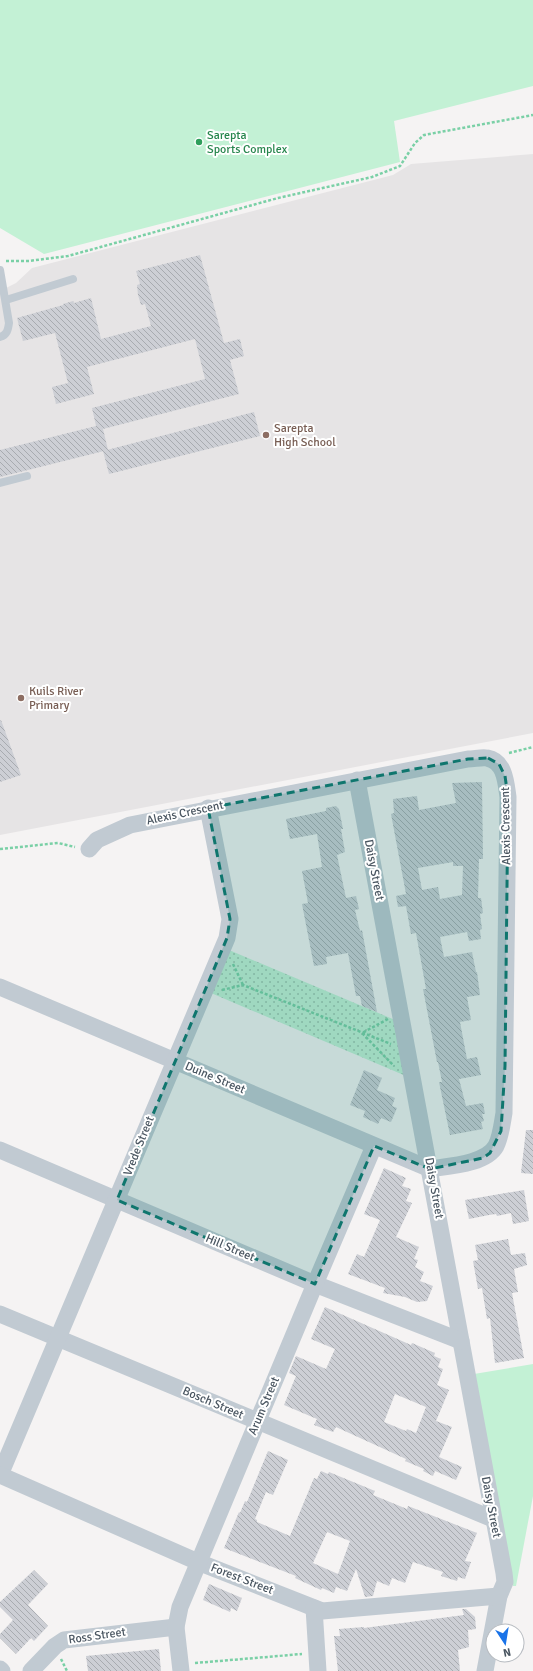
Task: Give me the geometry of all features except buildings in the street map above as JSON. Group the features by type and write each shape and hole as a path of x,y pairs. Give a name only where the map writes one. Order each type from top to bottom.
{"street":[{"name":"Alexis Crescent","path":"89,849 97,840 130,825 208,808 468,759 488,758 499,764 505,776 508,797 505,1066 501,1132 496,1147 483,1158 430,1169"},
{"name":"Daisy Street","path":"357,780 407,1043 504,1578 503,1589 499,1596 485,1671"},
{"name":"Vrede Street","path":"0,1475 117,1200 174,1060 227,938 230,919 208,808"},
{"name":"Duine Street","path":"0,987 430,1169"},
{"name":"Arum Street","path":"181,1667 176,1627 180,1607 374,1146"},
{"name":"Hill Street","path":"0,1150 315,1284 461,1341"},
{"name":"Bosch Street","path":"0,1314 493,1519"},
{"name":"Forest Street","path":"0,1475 198,1562 314,1608 330,1611 480,1596 499,1596"},
{"path":"314,1608 318,1671"},
{"name":"Ross Street","path":"31,1671 55,1646 64,1640 176,1627"}],"lane":[{"path":"0,270 6,300 8,328 4,336 0,337"},
{"path":"6,300 73,279"},
{"path":"0,483 27,476"}],"path":[{"path":"0,261 29,261 68,256 278,198 372,177 400,166 415,143 424,135 533,115"},
{"path":"499,764 510,752 533,747"},
{"path":"0,849 58,843 89,849"},
{"path":"220,954 230,958 243,985"},
{"path":"206,988 215,992 243,985 394,1045 407,1043"},
{"path":"362,1033 385,1020 401,1016"},
{"path":"362,1033 395,1067 410,1064"},
{"path":"181,1667 316,1652"}],"highlighted area":[{"path":"488,758 499,764 505,776 508,797 505,1066 501,1131 490,1153 483,1158 430,1169 374,1146 315,1284 117,1200 227,938 230,919 208,808 468,759"}],"shaded area":[{"name":"Sarepta High School","path":"533,154 533,733 0,835 0,291 16,283 32,268 393,175 411,164"}],"green space":[{"name":"Sarepta Sports Complex","path":"0,0 533,0 533,86 394,121 400,162 44,254 0,228"},
{"path":"229,950 395,1020 406,1076 211,993"},
{"path":"533,1364 533,1496 516,1586 513,1586 474,1374"}],"place":[{"name":"Sarepta Sports Complex","path":"199,142"},
{"name":"Sarepta High School","path":"266,435"},
{"name":"Kuils River Primary","path":"21,698"}]}
